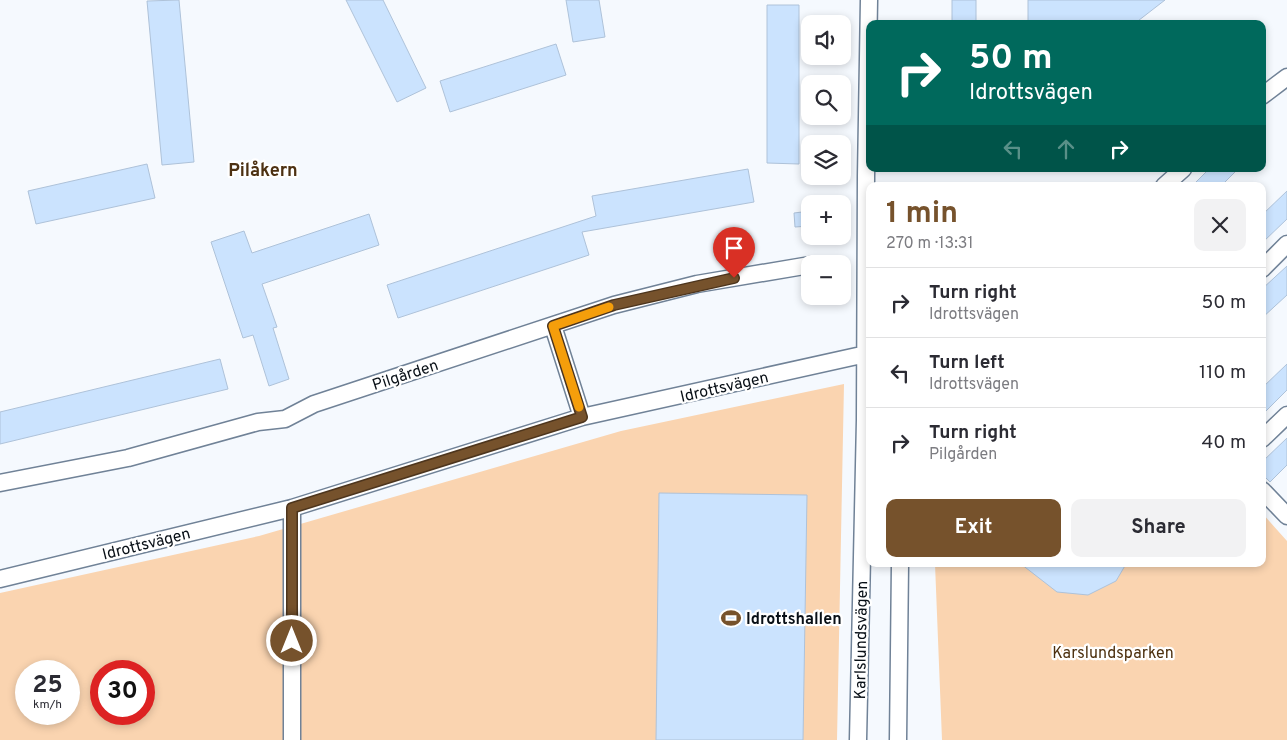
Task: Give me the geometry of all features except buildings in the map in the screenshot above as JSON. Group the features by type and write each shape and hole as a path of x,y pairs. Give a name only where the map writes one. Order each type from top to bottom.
{"street":[{"name":"Karlslundsvägen","path":"870,0 870,20"},
{"path":"1266,93 1287,76"},
{"path":"1168,182 1180,172"},
{"path":"1266,265 1287,244"},
{"name":"Pilgården","path":"0,483 128,458 258,422 285,419 314,404 614,305 665,292 801,268"},
{"path":"553,326 582,417"},
{"name":"Idrottsvägen","path":"0,579 292,508 582,417 866,354"},
{"path":"1266,435 1287,415"},
{"name":"Karlslundsvägen","path":"858,740 866,484"},
{"path":"1266,494 1287,516"},
{"path":"292,508 292,740"},
{"path":"898,740 900,567"}],"green space":[{"path":"844,384 837,740 0,740 0,593 259,536 621,431"},
{"name":"Karslundsparken","path":"1266,517 1287,541 1287,740 942,740 935,567 1266,567"}],"slow traffic":[{"path":"579,407 553,326 609,307"}],"place":[{"name":"Idrottshallen","path":"731,618"}],"district":[{"name":"Pilåkern","path":"263,170"}],"route":[{"path":"292,641 292,508 582,417 553,326 614,305 697,284 734,278"}]}
